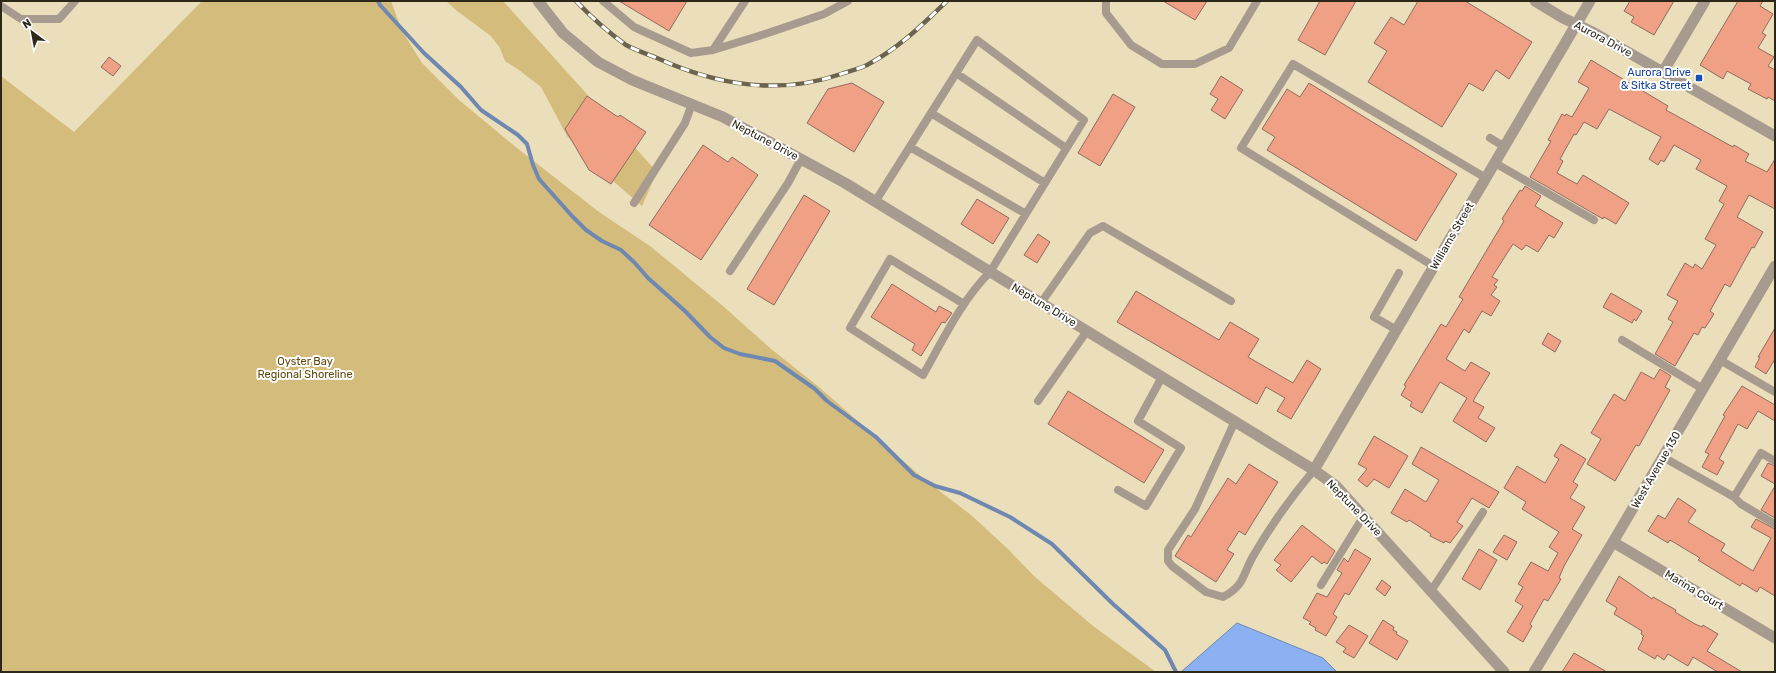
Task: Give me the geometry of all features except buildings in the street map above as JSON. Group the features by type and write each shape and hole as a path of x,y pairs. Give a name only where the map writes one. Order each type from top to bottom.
{"street":[{"name":"Neptune Drive","path":"538,1 563,33 598,62 632,80 723,117 801,159 875,202 1314,470 1336,486 1504,672"},
{"name":"Aurora Drive","path":"1535,1 1775,136"},
{"name":"Williams Street","path":"1314,470 1435,267 1590,1"},
{"path":"1663,72 1705,1"},
{"name":"West Avenue 130","path":"1534,672 1664,457 1775,266"},
{"name":"Marina Court","path":"1613,542 1775,638"}],"lane":[{"path":"1,6 21,19 59,19 75,1"},
{"path":"603,1 634,27 691,52 713,50 824,14 848,1"},
{"path":"713,50 744,1"},
{"path":"1106,1 1106,13 1131,44 1162,64 1195,64 1229,48 1257,1"},
{"path":"875,202 977,40 1084,120 990,272 976,286 964,304 923,375 850,328 890,259 964,304"},
{"path":"1435,267 1241,148 1293,64 1486,178"},
{"path":"956,73 1066,148"},
{"path":"634,203 685,123 692,104"},
{"path":"931,112 1045,183"},
{"path":"1490,138 1505,147"},
{"path":"910,147 1026,214"},
{"path":"730,271 788,183 801,159"},
{"path":"1495,163 1594,220"},
{"path":"1041,303 1090,233 1103,226 1231,301"},
{"path":"1397,330 1374,317 1399,273"},
{"path":"1038,401 1087,331"},
{"path":"1622,340 1703,389"},
{"path":"1720,360 1775,392"},
{"path":"1118,490 1146,506 1181,448 1138,421 1162,377"},
{"path":"1235,421 1195,509 1168,550 1168,561 1172,566 1206,592 1223,597 1232,592 1240,584 1254,555 1295,492 1314,470"},
{"path":"1734,496 1761,453 1775,461"},
{"path":"1664,457 1734,496 1741,504 1775,524"},
{"path":"1431,591 1484,512"},
{"path":"1321,584 1363,517"}],"green space":[{"name":"Oyster Bay Regional Shoreline","path":"202,1 391,1 402,31 422,63 459,100 517,148 599,212 650,246 723,306 770,348 819,387 925,480 971,515 1008,549 1034,576 1093,626 1156,672 1,672 1,76 74,132"},
{"path":"446,1 503,1 657,172 642,206 591,162 567,136 541,87 505,61 500,48 491,36"}],"water":[{"path":"1237,623 1323,658 1337,672 1181,672"}],"waterway":[{"path":"378,1 424,53 461,87 481,110 518,135 527,144 539,179 572,216 586,230 602,241 621,250 710,337 724,348 740,354 775,361 815,389 827,401 876,437 914,475 935,486 960,493 1010,517 1052,544 1113,604 1165,650 1176,672"}],"railway":[{"path":"576,1 606,30 633,49 702,75 725,81 771,86 794,85 817,81 867,65 900,44 947,1"}],"place":[{"name":"Aurora Drive & Sitka Street","path":"1699,78"}]}
